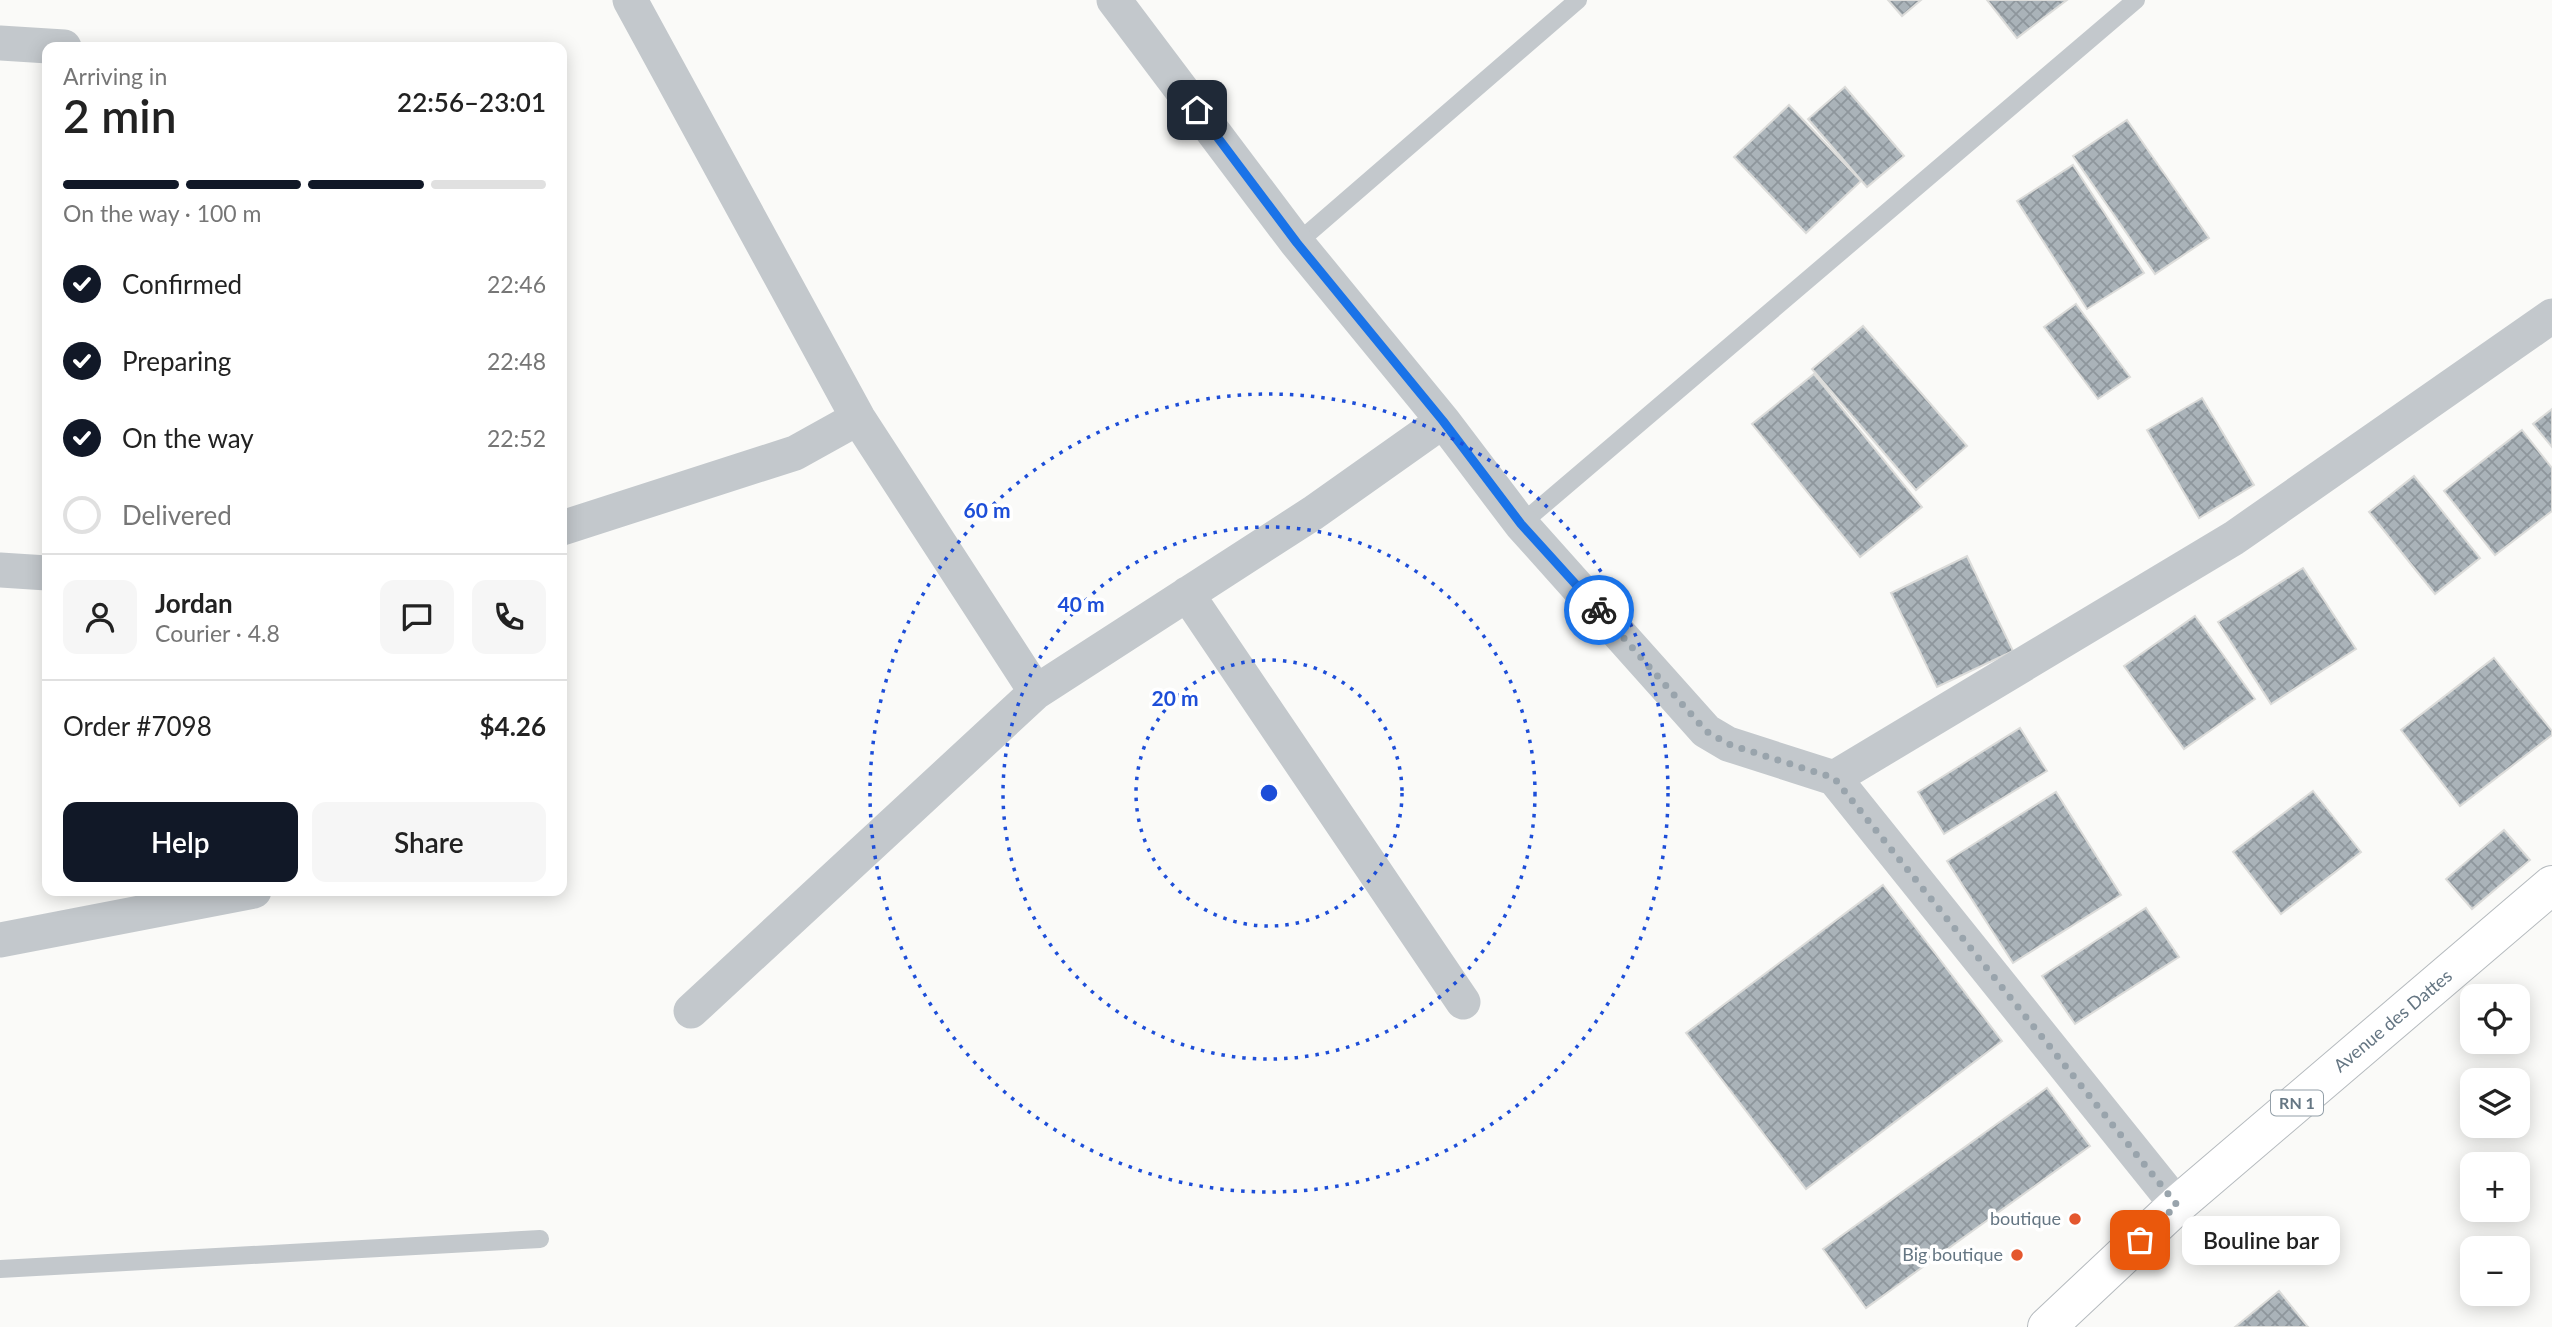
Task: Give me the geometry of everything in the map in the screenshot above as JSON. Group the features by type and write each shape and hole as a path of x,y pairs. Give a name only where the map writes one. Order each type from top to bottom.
{"main road":[{"name":"Avenue des Dattes","path":"2047,1327 2177,1205 2552,885"}],"street":[{"path":"630,0 858,418 1036,692"},
{"path":"1114,0 1297,243 1443,421 1521,524 1706,731 1728,744 1834,778 2177,1205"},
{"path":"0,43 42,46"},
{"path":"1834,778 2234,538 2552,316"},
{"path":"567,526 795,453 858,418"},
{"path":"691,1011 1036,692 1313,513 1443,421"},
{"path":"0,570 42,573"},
{"path":"1187,594 1463,1002"},
{"path":"0,940 228,896"}],"lane":[{"path":"1297,243 1578,0"},
{"path":"1521,524 2136,0"},
{"path":"0,1269 540,1239"}],"building":[{"path":"1888,0 1921,0 1902,16"},
{"path":"1987,0 2067,0 2017,38"},
{"path":"1845,87 1904,156 1867,187 1808,119"},
{"path":"1789,105 1861,181 1806,233 1734,157"},
{"path":"2127,120 2209,238 2155,274 2073,156"},
{"path":"2073,165 2144,273 2087,309 2017,201"},
{"path":"2076,304 2130,377 2098,399 2044,327"},
{"path":"1863,326 1967,446 1916,490 1812,369"},
{"path":"1814,374 1922,507 1860,557 1752,424"},
{"path":"2202,398 2254,485 2199,518 2147,430"},
{"path":"2552,409 2552,447 2533,424"},
{"path":"2522,430 2552,468 2552,511 2495,555 2444,491"},
{"path":"2414,476 2480,558 2435,594 2369,512"},
{"path":"1967,556 2013,651 1937,687 1891,593"},
{"path":"2303,568 2356,649 2271,704 2218,622"},
{"path":"2195,616 2255,699 2184,749 2124,666"},
{"path":"2494,658 2552,731 2552,735 2460,806 2401,730"},
{"path":"2020,728 2047,771 1944,834 1918,792"},
{"path":"2313,791 2361,852 2281,914 2233,852"},
{"path":"2056,792 2121,895 2013,963 1947,861"},
{"path":"2504,830 2530,860 2472,909 2446,879"},
{"path":"1883,885 2002,1041 1806,1189 1686,1033"},
{"path":"2146,908 2179,957 2075,1024 2042,976"},
{"path":"2047,1088 2090,1146 1866,1308 1823,1249"},
{"path":"2279,1291 2308,1327 2235,1327"}],"way so far":[{"path":"1599,610 1706,731 1728,744 1834,778 2177,1205 2140,1240"}],"place":[{"name":"boutique","path":"2075,1219"},
{"name":"Bouline bar","path":"2140,1240"},
{"name":"Big boutique","path":"2017,1255"}],"route":[{"path":"1197,110 1297,243 1443,421 1521,524 1599,610"}]}
